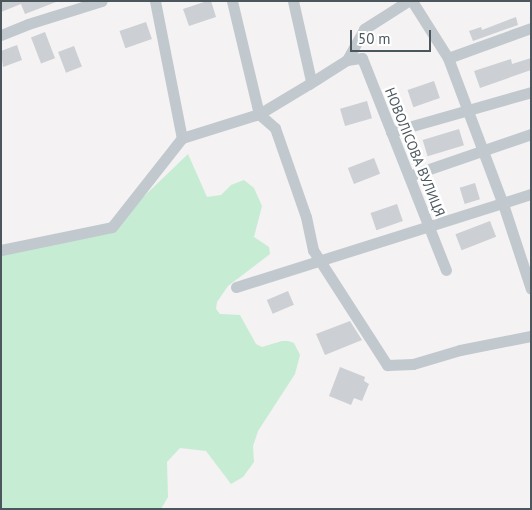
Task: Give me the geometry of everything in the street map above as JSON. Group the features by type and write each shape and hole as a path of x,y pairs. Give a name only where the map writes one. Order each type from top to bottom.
{"street":[{"path":"1,35 28,24 102,1"},
{"path":"154,1 182,138"},
{"path":"232,1 260,114 275,128 306,217 313,250 387,365 413,364 460,350 531,336"},
{"path":"294,1 311,82"},
{"path":"1,250 112,227 182,138 260,114 347,60 364,29 410,1 448,58 503,204 531,290"},
{"path":"448,58 531,28"},
{"name":"НОВОЛІСОВА ВУЛИЦЯ","path":"347,60 362,58 446,270"},
{"path":"391,132 531,92"},
{"path":"409,176 531,134"},
{"path":"236,287 531,194"}],"green space":[{"path":"188,154 207,197 221,195 231,185 244,180 254,188 262,206 254,237 269,247 270,254 228,286 217,302 216,309 220,314 240,315 256,344 262,347 288,341 294,343 300,355 295,374 258,431 253,446 254,462 243,477 231,484 206,451 180,448 167,462 168,497 161,509 1,509 1,250 112,227"}],"building":[{"path":"1,1 56,2 25,14 21,4 1,12"},
{"path":"211,1 216,17 189,26 183,9"},
{"path":"516,17 518,25 473,41 469,31 481,27 482,30"},
{"path":"146,22 152,39 125,48 120,31"},
{"path":"45,32 55,58 41,64 31,37"},
{"path":"17,45 22,60 3,67 1,51"},
{"path":"74,46 82,67 66,73 58,52"},
{"path":"531,58 531,70 480,88 474,71 511,59 512,64"},
{"path":"434,81 440,98 413,107 408,90"},
{"path":"367,101 372,118 345,126 340,109"},
{"path":"459,129 464,145 428,156 423,140"},
{"path":"374,158 380,174 354,184 348,168"},
{"path":"475,183 480,199 465,204 460,188"},
{"path":"397,204 403,221 376,230 371,213"},
{"path":"490,221 496,237 462,250 455,234"},
{"path":"288,291 294,305 273,314 267,300"},
{"path":"350,321 362,340 325,355 316,334"},
{"path":"340,367 365,377 364,381 369,384 362,401 354,398 351,405 329,396"}]}
